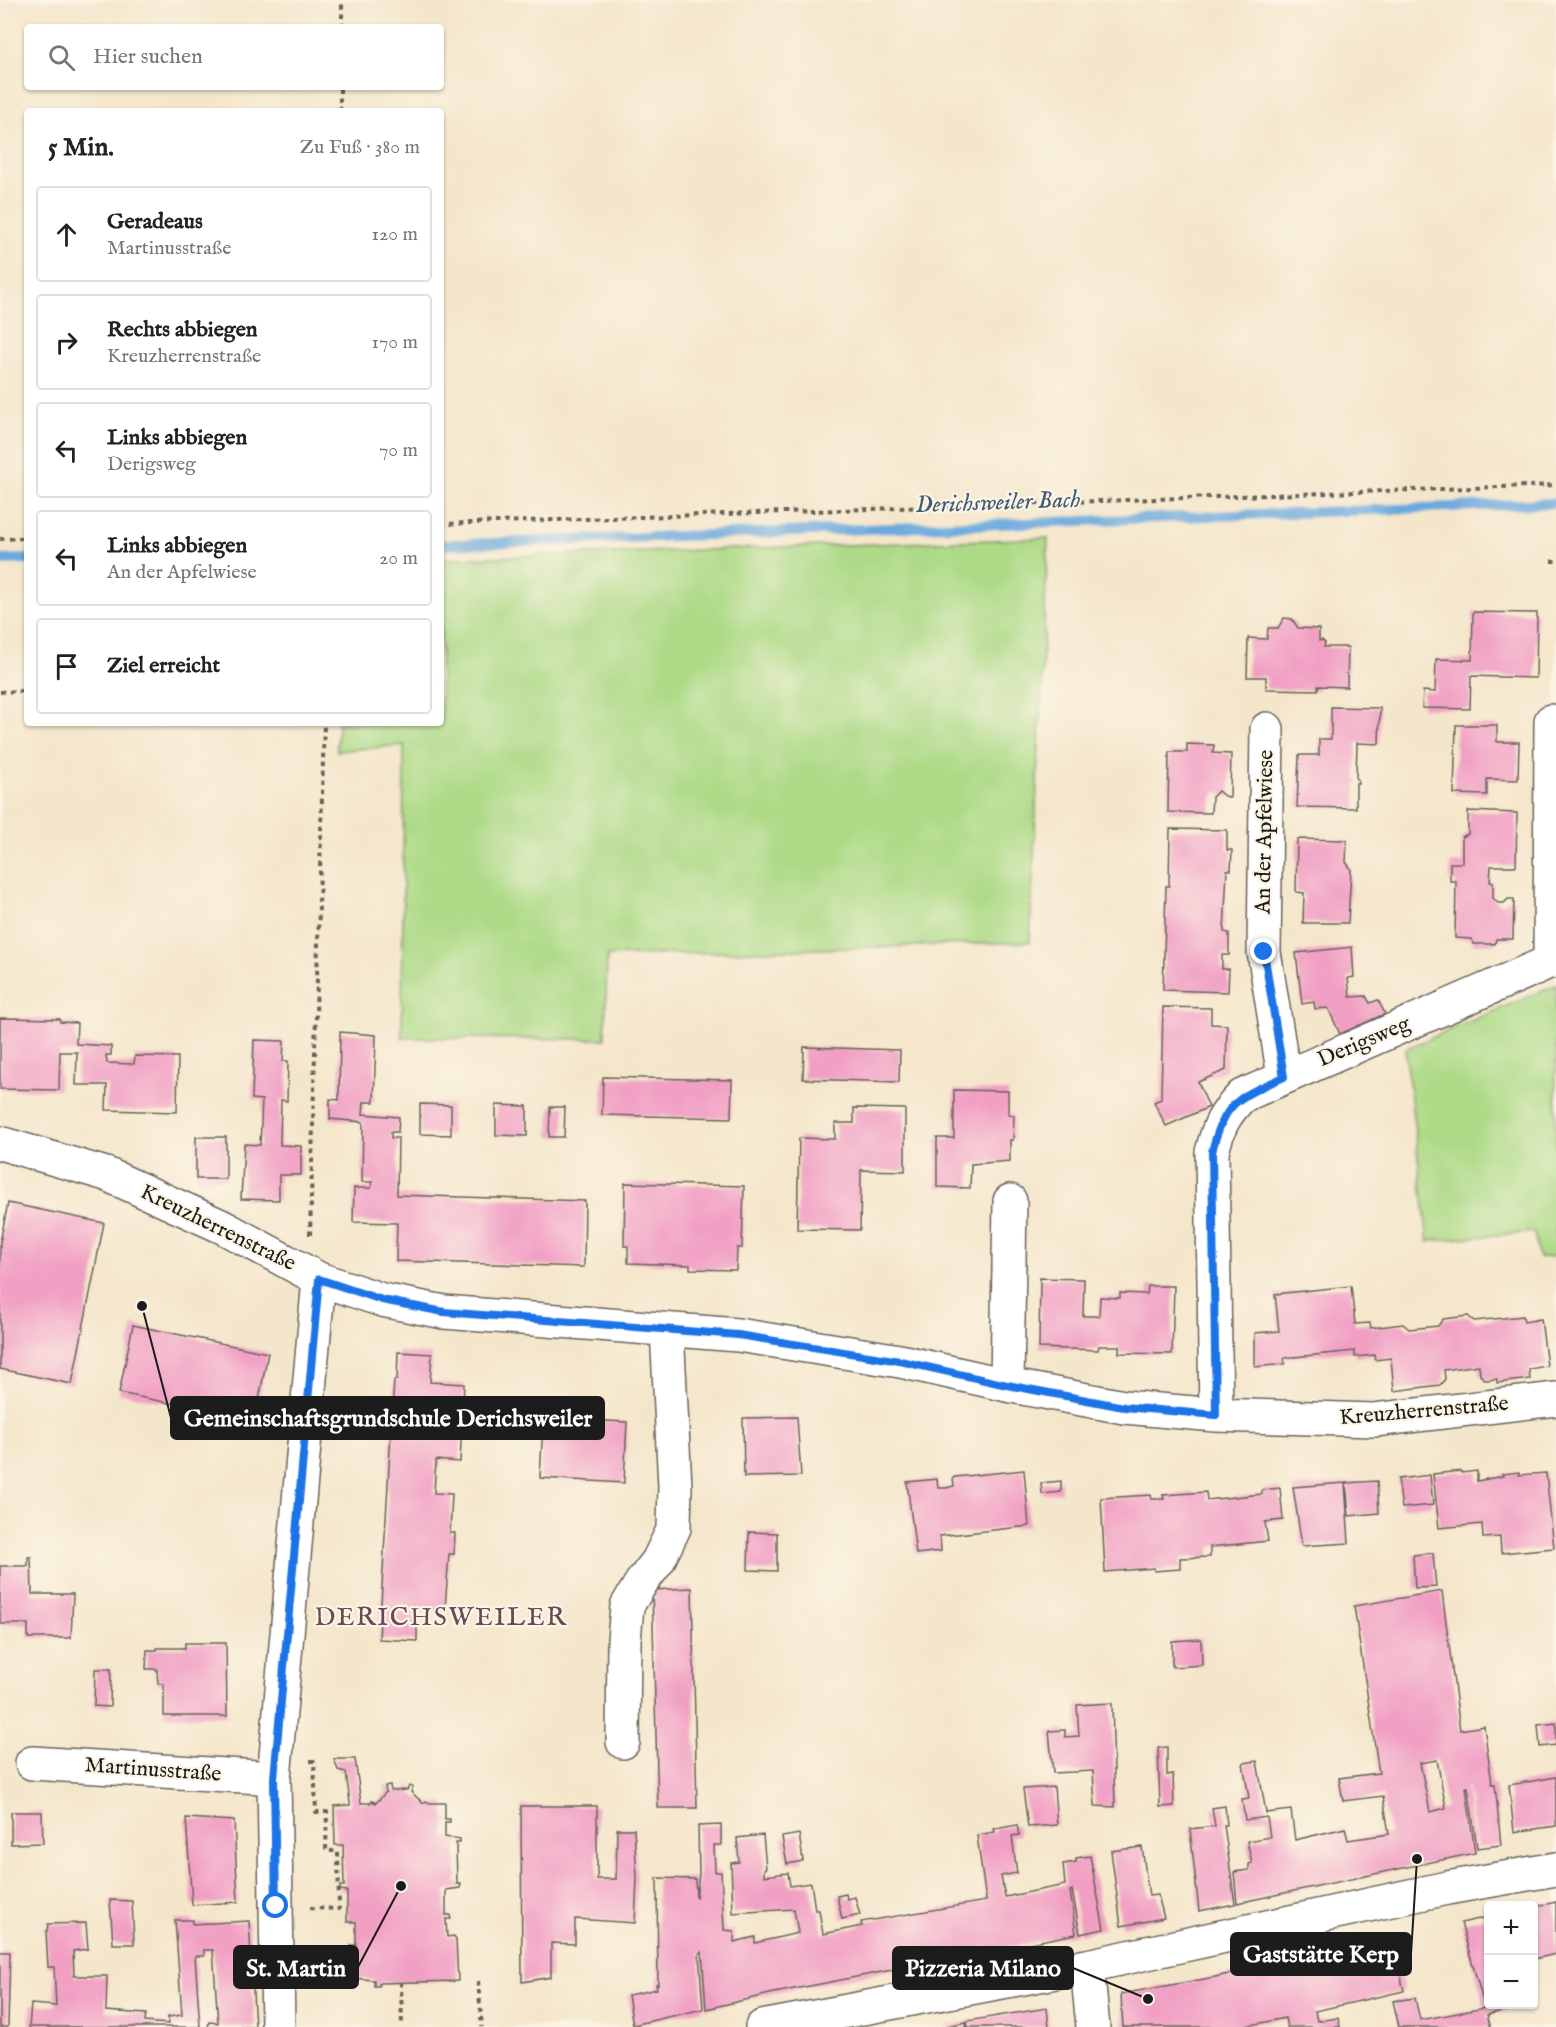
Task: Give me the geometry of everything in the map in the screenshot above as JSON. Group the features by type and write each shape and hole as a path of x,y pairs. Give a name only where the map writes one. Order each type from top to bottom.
{"street":[{"path":"1551,721 1553,960"},
{"name":"An der Apfelwiese","path":"1267,729 1264,952 1284,1077"},
{"name":"Derigsweg","path":"1216,1415 1212,1152 1226,1113 1242,1096 1553,960"},
{"name":"Kreuzherrenstraße","path":"0,1143 106,1174 223,1227 319,1279 382,1300 444,1312 738,1335 900,1361 1007,1385 1124,1407 1216,1415 1374,1420 1556,1399"},
{"path":"1007,1385 1010,1201"},
{"path":"278,2027 275,1769 319,1279"},
{"path":"622,1742 627,1606 658,1561 674,1528 675,1486 667,1330"},
{"name":"Martinusstraße","path":"32,1762 275,1769"},
{"path":"762,2027 1087,1966 1447,1888 1556,1869"},
{"path":"1087,1966 1092,2027"}],"path":[{"path":"342,0 342,24"},
{"path":"339,108 340,90"},
{"path":"444,524 1556,485"},
{"path":"0,539 24,538"},
{"path":"0,692 24,691"},
{"path":"310,1235 324,726"},
{"path":"275,1769 314,1761 314,1812 327,1812 326,1850 338,1852 339,1909 312,1908"},
{"path":"478,1981 482,2027"},
{"path":"401,1982 402,2027"}],"green space":[{"path":"1048,538 1030,942 607,956 605,1039 402,1038 404,745 337,751 338,726 444,726 444,559"},
{"path":"1556,985 1556,1256 1539,1258 1534,1232 1428,1241 1405,1049"}],"building":[{"path":"1473,612 1537,613 1536,678 1471,676 1470,709 1422,708 1423,691 1435,692 1436,659 1472,660"},
{"path":"1284,618 1292,619 1298,628 1319,629 1319,641 1322,640 1325,643 1324,647 1348,647 1347,687 1318,686 1318,690 1266,689 1266,677 1247,677 1248,638 1267,639 1268,628 1278,628"},
{"path":"1331,707 1380,708 1379,744 1357,743 1356,808 1297,807 1299,755 1319,755 1319,739 1331,739"},
{"path":"1456,725 1497,725 1497,742 1519,742 1518,780 1487,779 1487,795 1454,794"},
{"path":"1187,744 1214,745 1213,753 1231,754 1230,797 1218,791 1212,797 1211,813 1168,812 1169,752 1187,752"},
{"path":"1468,811 1517,813 1516,866 1491,866 1490,882 1493,882 1493,898 1498,903 1514,899 1513,939 1496,939 1495,944 1473,944 1472,939 1455,938 1456,881 1450,881 1450,863 1462,863 1462,837 1468,834"},
{"path":"1170,829 1227,830 1227,850 1232,850 1231,870 1227,870 1224,932 1229,933 1229,955 1222,955 1222,969 1229,969 1228,992 1163,990"},
{"path":"1297,839 1347,840 1346,862 1351,869 1348,923 1303,923 1304,893 1296,892"},
{"path":"1352,947 1354,977 1348,978 1350,997 1366,996 1370,1003 1378,1000 1385,1014 1340,1034 1328,1008 1315,1009 1314,1002 1302,1004 1296,953"},
{"path":"1163,1007 1211,1008 1211,1024 1227,1025 1226,1070 1198,1082 1209,1107 1166,1126 1154,1102 1161,1099"},
{"path":"0,1018 60,1019 60,1022 77,1023 76,1044 111,1046 111,1055 106,1055 107,1063 134,1064 135,1056 178,1057 177,1112 106,1110 107,1085 76,1085 77,1052 60,1052 59,1090 0,1089"},
{"path":"340,1032 376,1035 374,1102 364,1102 363,1114 399,1117 398,1132 391,1132 391,1138 398,1138 397,1195 585,1201 584,1267 396,1261 397,1223 353,1222 354,1188 371,1188 372,1182 362,1182 363,1122 330,1119 330,1099 339,1100"},
{"path":"254,1040 284,1041 283,1061 288,1061 287,1101 281,1100 280,1145 301,1146 301,1175 279,1175 279,1200 241,1199 244,1144 260,1145 262,1100 252,1099"},
{"path":"804,1047 900,1050 899,1082 803,1079"},
{"path":"603,1077 732,1080 731,1118 602,1115"},
{"path":"954,1090 1008,1091 1008,1114 1014,1115 1013,1140 1010,1140 1010,1161 971,1164 970,1188 937,1187 937,1138 954,1138"},
{"path":"420,1104 451,1105 451,1135 420,1134"},
{"path":"496,1105 527,1106 527,1136 496,1135"},
{"path":"550,1107 565,1107 564,1137 549,1137"},
{"path":"854,1108 905,1109 905,1171 861,1170 860,1230 797,1229 799,1138 835,1139 835,1123 854,1123"},
{"path":"196,1137 226,1137 226,1179 196,1179"},
{"path":"625,1183 744,1186 742,1248 737,1248 736,1270 690,1269 690,1265 628,1263 628,1246 624,1246"},
{"path":"8,1203 104,1223 72,1384 0,1369 0,1242"},
{"path":"1040,1278 1084,1279 1083,1316 1099,1316 1100,1297 1120,1298 1120,1293 1147,1294 1148,1286 1174,1286 1172,1354 1119,1353 1119,1346 1099,1346 1098,1350 1039,1348"},
{"path":"1351,1286 1355,1324 1370,1323 1371,1328 1403,1324 1409,1329 1438,1326 1443,1319 1468,1316 1474,1321 1523,1316 1524,1322 1541,1319 1547,1366 1529,1369 1530,1379 1497,1383 1497,1379 1486,1380 1480,1375 1479,1365 1444,1370 1445,1379 1440,1385 1394,1391 1391,1358 1375,1360 1374,1355 1355,1357 1355,1351 1284,1358 1285,1364 1255,1367 1255,1333 1279,1331 1275,1294"},
{"path":"133,1325 268,1353 255,1420 119,1393"},
{"path":"398,1352 432,1354 430,1382 464,1384 460,1462 436,1460 434,1493 452,1494 450,1533 455,1533 454,1554 449,1554 445,1609 413,1609 412,1625 417,1625 417,1641 379,1639 394,1380 397,1380"},
{"path":"797,1417 801,1476 744,1477 743,1418"},
{"path":"584,1420 627,1422 624,1483 540,1478 543,1423 579,1425"},
{"path":"1024,1470 1029,1526 940,1536 941,1551 916,1554 907,1482 937,1479 938,1488 946,1488 954,1486 953,1478 955,1477"},
{"path":"1461,1471 1461,1473 1477,1471 1477,1481 1519,1472 1519,1475 1546,1473 1554,1548 1501,1553 1500,1537 1483,1538 1482,1524 1439,1528 1433,1474"},
{"path":"1430,1475 1433,1505 1402,1508 1398,1479"},
{"path":"1061,1481 1061,1492 1042,1494 1041,1483"},
{"path":"1377,1481 1379,1513 1349,1516 1346,1483"},
{"path":"1345,1483 1349,1543 1302,1546 1293,1487"},
{"path":"1280,1488 1283,1520 1265,1522 1268,1541 1210,1547 1210,1557 1180,1558 1180,1569 1154,1571 1154,1568 1105,1572 1101,1498 1151,1495 1152,1499 1164,1499 1163,1495 1206,1492 1207,1500 1262,1494 1262,1490"},
{"path":"749,1532 777,1533 777,1571 748,1570"},
{"path":"1433,1553 1436,1587 1415,1588 1413,1555"},
{"path":"28,1557 31,1557 32,1594 73,1594 71,1638 28,1638 28,1624 0,1624 0,1566 28,1566"},
{"path":"692,1588 697,1808 658,1808 652,1590"},
{"path":"1442,1591 1460,1730 1484,1726 1492,1784 1495,1784 1501,1845 1477,1848 1468,1787 1466,1787 1475,1853 1237,1903 1234,1872 1249,1870 1249,1864 1252,1863 1247,1841 1270,1837 1267,1817 1245,1820 1242,1799 1249,1798 1243,1763 1257,1761 1266,1813 1291,1810 1295,1840 1345,1828 1348,1840 1389,1834 1383,1796 1343,1801 1339,1778 1379,1773 1354,1606","holes":["1437,1760 1446,1808 1430,1812 1420,1763"]},
{"path":"1201,1639 1202,1665 1172,1667 1172,1641"},
{"path":"185,1643 226,1643 227,1716 164,1716 164,1684 158,1684 157,1669 146,1669 147,1650 185,1648"},
{"path":"95,1669 111,1669 110,1707 94,1706"},
{"path":"1112,1703 1115,1807 1095,1806 1093,1771 1053,1773 1049,1731 1065,1730 1065,1737 1079,1736 1077,1705"},
{"path":"1556,1723 1556,1745 1540,1747 1538,1725"},
{"path":"1167,1747 1167,1775 1173,1774 1174,1806 1160,1807 1158,1748"},
{"path":"334,1759 355,1759 361,1803 372,1801 376,1803 386,1792 385,1786 390,1785 391,1791 407,1790 409,1786 413,1787 411,1792 423,1803 426,1801 445,1803 445,1819 450,1819 450,1822 445,1822 445,1837 460,1839 460,1843 456,1843 457,1884 461,1884 460,1888 446,1890 446,1915 450,1915 451,1919 446,1919 447,1937 454,1936 456,1939 458,1981 379,1983 379,1986 374,1986 374,1980 351,1978 351,1973 356,1973 356,1949 351,1949 351,1945 356,1945 356,1922 347,1922 347,1891 340,1890 340,1886 344,1886 343,1845 335,1845 334,1806 350,1805 350,1803 346,1772 338,1770"},
{"path":"1556,1777 1556,1826 1514,1832 1509,1785"},
{"path":"1054,1787 1057,1825 1028,1827 1023,1789"},
{"path":"521,1806 597,1806 597,1879 616,1879 617,1829 634,1829 637,1878 635,1923 575,1919 575,1944 551,1943 551,1977 522,1982"},
{"path":"1225,1806 1227,1825 1224,1825 1235,1904 1199,1911 1190,1829 1215,1826 1212,1808"},
{"path":"11,1812 42,1812 43,1843 11,1844"},
{"path":"186,1818 234,1821 238,1902 192,1905"},
{"path":"721,1825 721,1845 714,1845 715,1872 721,1872 724,1930 734,1931 734,1942 755,1937 755,1943 798,1933 794,1909 733,1913 731,1863 739,1862 737,1838 763,1835 766,1868 764,1876 788,1873 790,1886 811,1883 815,1910 819,1910 823,1934 862,1926 861,1922 986,1901 977,1835 1017,1825 1019,1835 1012,1836 1017,1873 1001,1876 1005,1897 1065,1885 1063,1864 1076,1862 1076,1858 1090,1856 1104,1929 1080,1934 1072,1890 1070,1891 1076,1934 774,1993 706,2009 702,1952 699,1953 703,2009 633,2025 628,1995 657,1989 656,1984 658,1985 657,1878 695,1879 696,1898 699,1873 698,1826"},
{"path":"799,1834 803,1861 787,1864 782,1837"},
{"path":"1142,1847 1149,1896 1158,1895 1164,1918 1121,1926 1111,1851"},
{"path":"846,1894 847,1899 855,1897 860,1915 842,1919 837,1896"},
{"path":"110,1900 132,1901 134,1944 113,1944"},
{"path":"1556,1902 1556,1954 1538,1958 1538,1955 1538,1906"},
{"path":"1484,1918 1484,2004 1461,1923"},
{"path":"175,1920 193,1920 193,1924 249,1921 255,2027 208,2027 209,2022 218,2023 213,1950 204,1950 204,1956 195,1956 200,2027 29,2027 31,2004 56,2006 54,1967 48,1967 46,1931 48,1924 86,1923 88,1949 73,1951 74,1976 107,1976 106,2011 146,2014 145,2022 168,2024 168,2017 182,2015"},
{"path":"1392,1938 1404,1991 1315,2011 1317,2021 1338,2018 1340,2027 1287,2027 1285,2018 1241,2027 1123,2027 1121,1994 1215,1977"},
{"path":"0,1952 10,1952 8,2027 0,2027"},
{"path":"1415,1998 1420,2020 1484,2008 1510,2009 1487,2015 1491,2027 1399,2027 1393,2001"},
{"path":"1047,2008 1049,2027 968,2027 967,2021"},
{"path":"966,2022 967,2027 946,2027 946,2026"}],"waterway":[{"name":"Derichsweiler Bach","path":"444,545 1556,503"},
{"name":"Derichsweiler Bach","path":"0,560 24,559"}],"place":[{"name":"Gemeinschaftsgrundschule Derichsweiler","path":"142,1306"},
{"name":"Gaststätte Kerp","path":"1417,1859"},
{"name":"St. Martin","path":"401,1886"},
{"name":"Pizzeria Milano","path":"1148,1999"}],"district":[{"name":"DERICHSWEILER","path":"441,1617"}],"route":[{"path":"276,1906 274,1778 319,1279 382,1300 444,1312 738,1335 900,1361 1007,1385 1124,1407 1216,1415 1212,1152 1226,1113 1242,1096 1284,1077 1264,952"}]}
